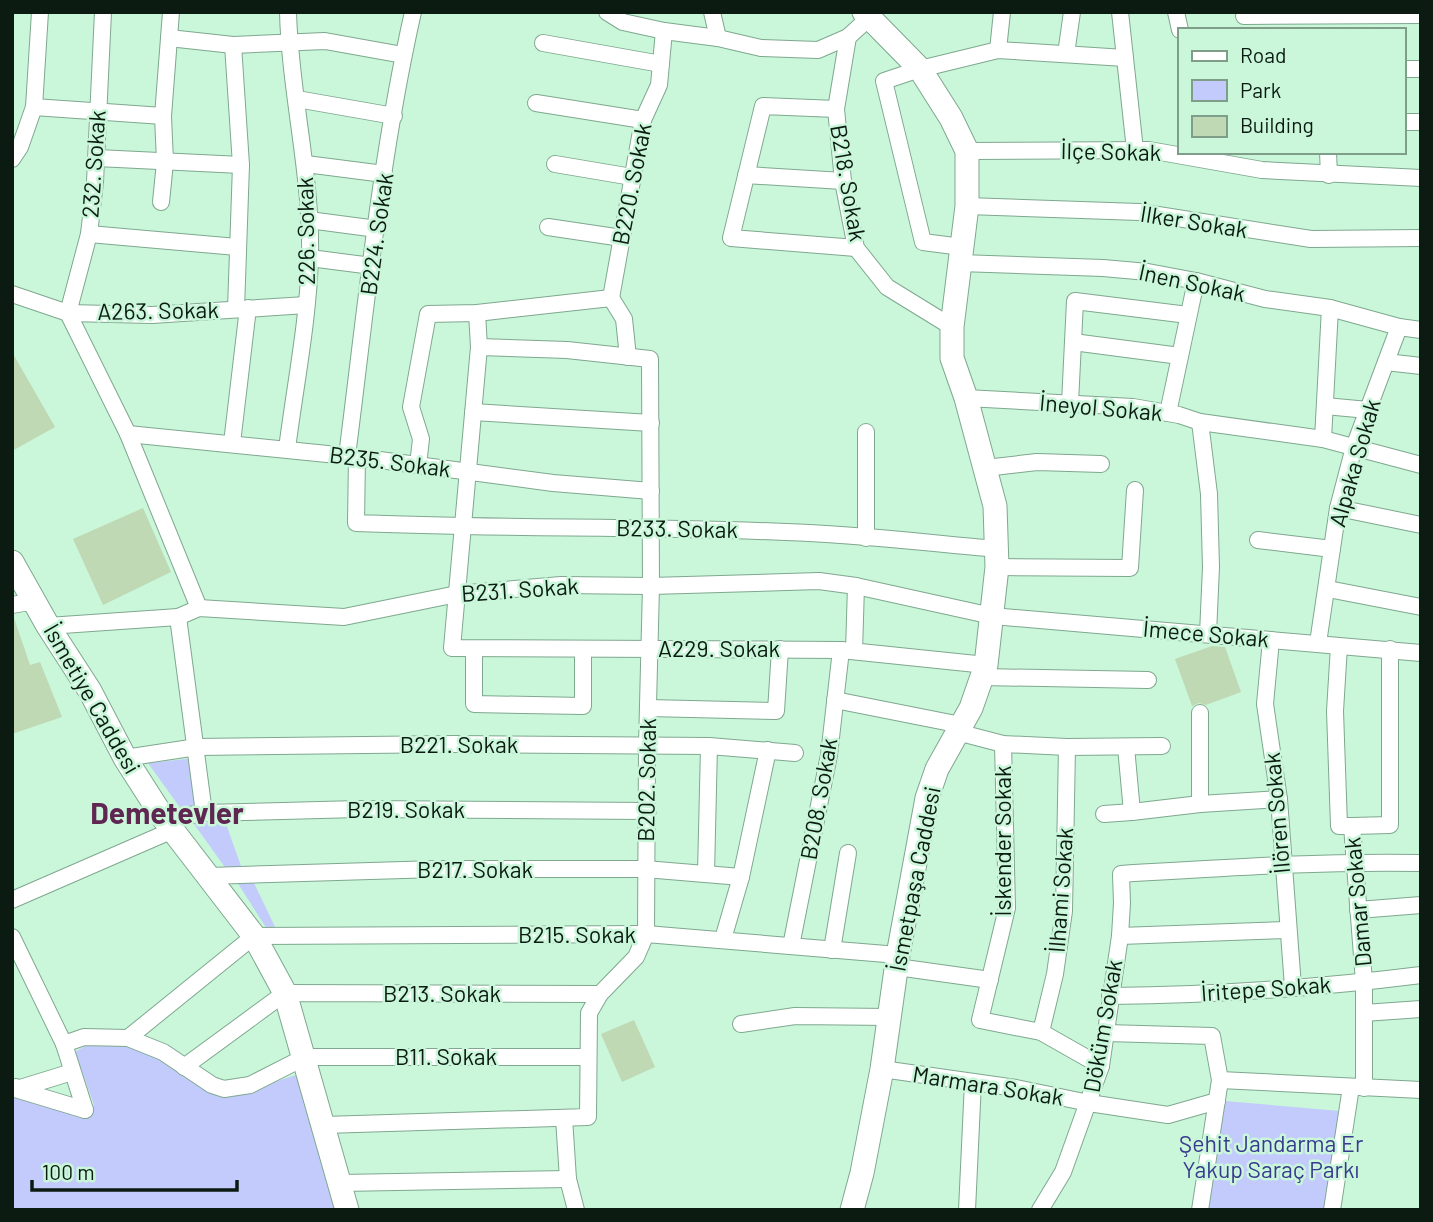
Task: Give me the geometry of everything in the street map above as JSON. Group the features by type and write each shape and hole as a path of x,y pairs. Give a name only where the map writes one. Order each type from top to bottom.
{"main road":[{"name":"İsmetpaşa Caddesi","path":"852,1210 882,1069 897,961 927,798 937,769 971,708 984,671 997,558 995,506 966,398 952,358 952,327 967,206 967,151 951,118 920,69 866,15"},
{"name":"İsmetiye Caddesi","path":"12,562 23,603 48,625 90,691 125,758 169,825 254,936 285,993 347,1210"}],"street":[{"path":"12,159 20,147 34,107 40,12"},
{"name":"232. Sokak","path":"68,313 89,234 97,158 103,12"},
{"path":"161,202 165,162 163,116 172,12"},
{"name":"226. Sokak","path":"287,449 310,258 306,164 289,42 288,12"},
{"name":"B224. Sokak","path":"356,523 352,456 372,266 403,55 413,12"},
{"path":"607,12 623,22 664,31 718,38 761,48 818,50 848,37 866,15"},
{"path":"712,12 718,38"},
{"path":"998,50 1002,12"},
{"path":"1066,54 1072,12"},
{"path":"1121,12 1135,150"},
{"path":"1244,19 1300,22 1421,15"},
{"name":"B220. Sokak","path":"611,298 643,120 659,85 664,31"},
{"name":"B218. Sokak","path":"848,37 836,109 843,181 856,248 887,287 952,327"},
{"path":"169,38 233,45 325,41 403,55"},
{"path":"543,43 661,64"},
{"path":"232,443 242,309 237,247 240,165 233,45"},
{"path":"920,69 998,50 1125,58"},
{"name":"İnen Sokak","path":"920,69 884,81 923,242 961,255 1149,272 1265,299 1330,307 1399,327 1421,330"},
{"path":"297,99 394,116"},
{"path":"536,103 643,120"},
{"path":"836,109 763,106 731,238 856,248"},
{"path":"34,107 163,116"},
{"name":"İlçe Sokak","path":"967,151 1149,150 1178,153"},
{"path":"1262,154 1262,170"},
{"path":"1328,154 1329,175"},
{"name":"İlçe Sokak","path":"1196,155 1262,170 1421,178"},
{"path":"97,158 240,165"},
{"path":"306,164 384,174"},
{"path":"555,164 632,177"},
{"path":"746,175 843,181"},
{"name":"İlker Sokak","path":"967,206 1139,212 1311,239 1421,238"},
{"path":"309,220 377,229"},
{"path":"548,227 622,237"},
{"path":"89,234 237,247"},
{"path":"310,258 372,266"},
{"path":"1168,413 1196,281"},
{"name":"A263. Sokak","path":"12,294 68,313 152,315 306,304"},
{"path":"418,465 421,439 411,407 428,314 477,313 611,298 624,319 628,357 567,350 479,347"},
{"path":"1070,403 1075,301 1188,315"},
{"path":"1323,439 1330,307"},
{"path":"68,313 128,434 199,608"},
{"path":"457,594 479,347 477,313"},
{"name":"Alpaka Sokak","path":"1318,643 1338,508 1354,447 1399,327"},
{"path":"1073,342 1180,356"},
{"name":"B202. Sokak","path":"628,357 650,359 651,586 646,934"},
{"path":"1386,362 1421,366"},
{"name":"İneyol Sokak","path":"966,398 1133,407 1199,422 1323,439 1421,465"},
{"path":"1325,406 1368,410"},
{"path":"473,412 651,424"},
{"path":"1199,422 1209,494 1211,567 1208,634"},
{"path":"866,432 866,538"},
{"name":"B235. Sokak","path":"128,434 352,456 553,483 651,491"},
{"path":"985,468 1037,462 1101,464"},
{"name":"B233. Sokak","path":"356,523 789,532 866,538 997,558 1130,568 1135,490"},
{"path":"1338,508 1421,525"},
{"path":"1258,540 1332,549"},
{"name":"B231. Sokak","path":"48,625 178,617 199,608 344,617 457,594 561,585 819,582 856,586 992,616"},
{"name":"B208. Sokak","path":"791,946 829,755 835,700 847,650 856,586"},
{"path":"1328,589 1421,607"},
{"name":"A229. Sokak","path":"457,594 452,648 847,650 984,671 1148,680"},
{"name":"İmece Sokak","path":"992,616 1421,653"},
{"path":"178,617 204,813"},
{"name":"İlören Sokak","path":"1271,640 1265,704 1279,799 1293,987"},
{"name":"Damar Sokak","path":"1332,1210 1358,1087 1364,1013 1352,826 1339,826 1335,711 1339,646"},
{"path":"474,649 474,704 583,706 583,649"},
{"path":"648,708 776,711 780,649"},
{"path":"1352,826 1390,825 1390,649"},
{"path":"835,700 959,728 1003,744 1067,747 1163,746"},
{"path":"1200,713 1200,804"},
{"name":"İskender Sokak","path":"1003,744 1007,908 981,1020 1041,1032"},
{"name":"B221. Sokak","path":"125,758 197,747 647,745 709,746 795,753"},
{"path":"706,874 709,746"},
{"name":"İlhami Sokak","path":"1041,1032 1055,974 1065,911 1067,747"},
{"path":"1126,747 1132,812"},
{"path":"723,939 741,877 768,750"},
{"path":"1104,814 1279,799"},
{"name":"B219. Sokak","path":"12,900 169,825 204,813 358,809 648,811"},
{"path":"832,950 848,853"},
{"path":"1283,864 1421,863"},
{"name":"Döküm Sokak","path":"1040,1210 1063,1172 1101,1066 1119,936 1121,874 1283,864"},
{"name":"B217. Sokak","path":"209,876 437,869 645,869 741,877"},
{"path":"1358,910 1421,905"},
{"path":"1119,936 1287,930"},
{"path":"324,1125 587,1117 589,1013 600,994 636,957 646,934"},
{"name":"B215. Sokak","path":"254,936 646,934 832,950 990,980"},
{"path":"128,1038 254,936"},
{"path":"12,937 64,1044 85,1110 14,1085"},
{"name":"İritepe Sokak","path":"1111,996 1198,995 1421,975"},
{"path":"184,1067 285,993"},
{"name":"B213. Sokak","path":"285,993 600,994"},
{"path":"1364,1013 1421,1009"},
{"path":"741,1024 795,1016 890,1017"},
{"path":"1041,1032 1101,1066"},
{"path":"1105,1033 1212,1036 1220,1080 1200,1210"},
{"path":"64,1044 84,1037 128,1038 163,1052 212,1085 224,1089 250,1085 305,1057"},
{"name":"B11. Sokak","path":"305,1057 587,1057"},
{"name":"Marmara Sokak","path":"882,1069 1016,1088 1168,1115 1217,1101"},
{"path":"14,1085 72,1072"},
{"path":"1220,1080 1421,1090"},
{"path":"967,1210 973,1082"},
{"path":"564,1118 568,1179 576,1210"},
{"path":"340,1183 568,1179"}],"green space":[{"path":"196,758 200,807 181,809 148,763"},
{"path":"225,821 242,869 227,870 194,824"},
{"path":"253,881 275,927 267,929 237,882"},
{"path":"107,1043 135,1047 167,1061 196,1082 227,1097 296,1075 335,1210 12,1210 12,1095 84,1117 94,1105 75,1052 85,1046"},
{"name":"Şehit Jandarma Er Yakup Saraç Parkı","path":"1225,1101 1340,1111 1326,1210 1207,1210"}],"building":[{"path":"12,352 55,427 12,451"},
{"path":"143,508 171,572 103,605 73,539"},
{"path":"14,618 30,665 40,662 62,717 12,734"},
{"path":"1212,646 1225,647 1241,692 1206,705 1199,703 1192,706 1175,659"},
{"path":"634,1020 655,1067 622,1082 601,1034"}],"district":[{"name":"Demetevler","path":"167,814"}]}
